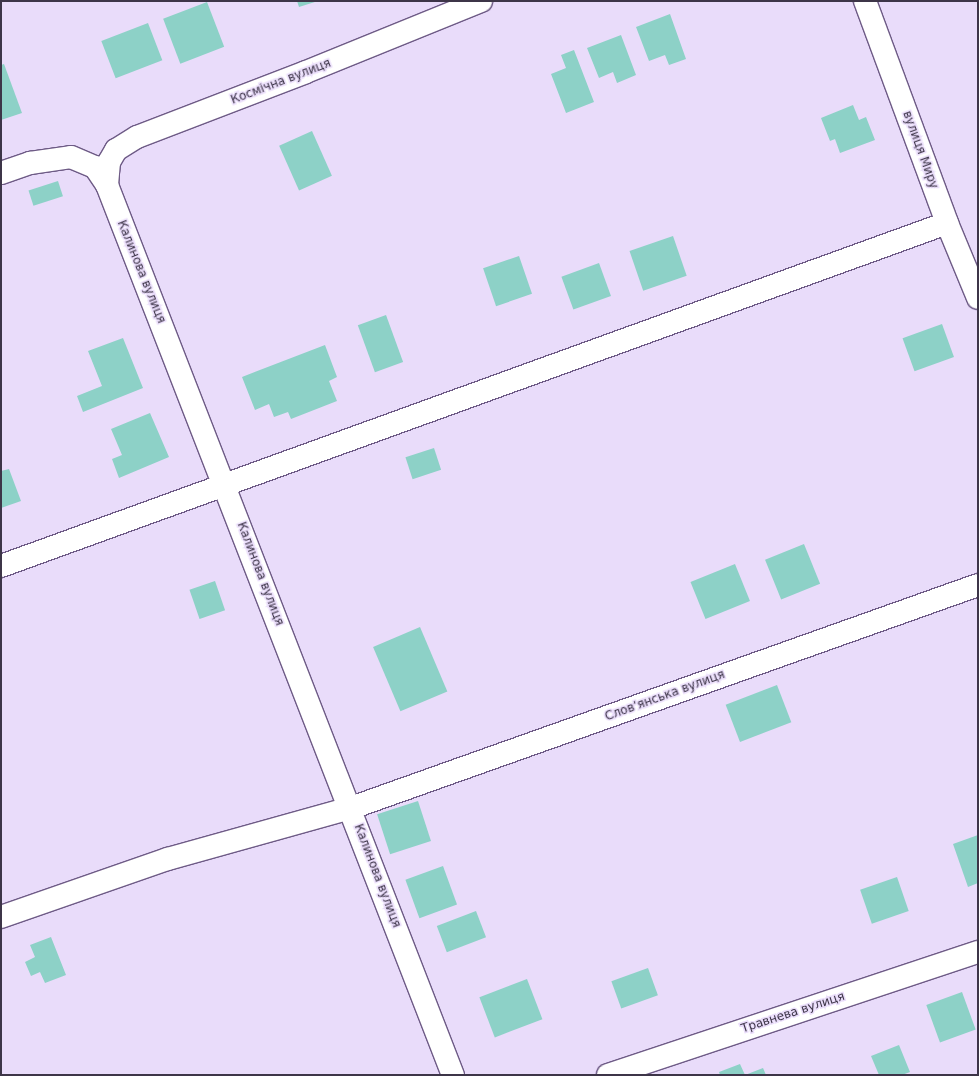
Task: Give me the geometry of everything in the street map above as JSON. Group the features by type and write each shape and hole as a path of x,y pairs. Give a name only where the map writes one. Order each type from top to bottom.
{"street":[{"name":"Космічна вулиця","path":"107,185 109,162 116,150 137,137 306,72 481,1"},
{"name":"вулиця Миру","path":"865,1 947,223 978,298"},
{"name":"Калинова вулиця","path":"1,173 30,163 71,157 95,168 107,185 226,486 453,1075"},
{"path":"1,566 226,486 947,223"},
{"name":"Словʼянська вулиця","path":"1,917 168,859 351,808 978,584"},
{"name":"Травнева вулиця","path":"608,1075 978,952"}],"building":[{"path":"297,1 318,1 299,7"},
{"path":"207,2 224,47 180,64 163,19"},
{"path":"670,14 686,59 669,65 665,55 649,61 636,27"},
{"path":"148,23 162,60 116,78 101,41"},
{"path":"621,35 636,75 617,83 613,72 599,78 587,48"},
{"path":"574,50 594,102 566,113 551,74 566,68 561,55"},
{"path":"4,64 22,113 1,120 1,65"},
{"path":"853,105 859,120 866,117 875,140 840,153 835,139 830,141 821,118"},
{"path":"312,131 332,176 299,190 279,146"},
{"path":"58,181 63,196 33,206 29,191"},
{"path":"673,236 687,276 643,291 630,251"},
{"path":"519,256 532,294 496,306 483,268"},
{"path":"599,263 611,296 573,310 561,277"},
{"path":"386,315 403,362 375,372 358,325"},
{"path":"942,324 954,357 915,371 903,338"},
{"path":"123,338 143,388 83,412 77,396 102,386 88,351"},
{"path":"325,345 337,377 329,381 337,401 291,419 288,412 274,417 269,404 255,410 242,377"},
{"path":"150,413 169,457 119,478 112,459 122,455 111,429"},
{"path":"434,448 441,470 413,479 405,457"},
{"path":"9,469 21,501 1,508 1,471"},
{"path":"804,544 820,584 781,600 765,560"},
{"path":"735,564 750,601 705,619 690,582"},
{"path":"215,581 225,610 200,619 189,590"},
{"path":"420,627 447,691 400,711 373,647"},
{"path":"777,685 791,722 740,742 726,705"},
{"path":"418,801 431,841 390,854 377,814"},
{"path":"978,835 978,883 968,887 953,844"},
{"path":"443,866 457,905 419,918 405,880"},
{"path":"897,877 909,911 872,924 860,890"},
{"path":"476,911 486,937 447,952 437,926"},
{"path":"51,937 66,975 45,983 40,972 31,976 25,962 35,957 30,945"},
{"path":"648,968 658,995 621,1009 611,981"},
{"path":"527,979 542,1019 495,1037 479,997"},
{"path":"962,992 976,1030 940,1043 926,1005"},
{"path":"899,1045 910,1072 902,1075 879,1075 871,1056"},
{"path":"740,1064 745,1075 720,1075 719,1072"},
{"path":"763,1068 766,1075 745,1075"}]}
